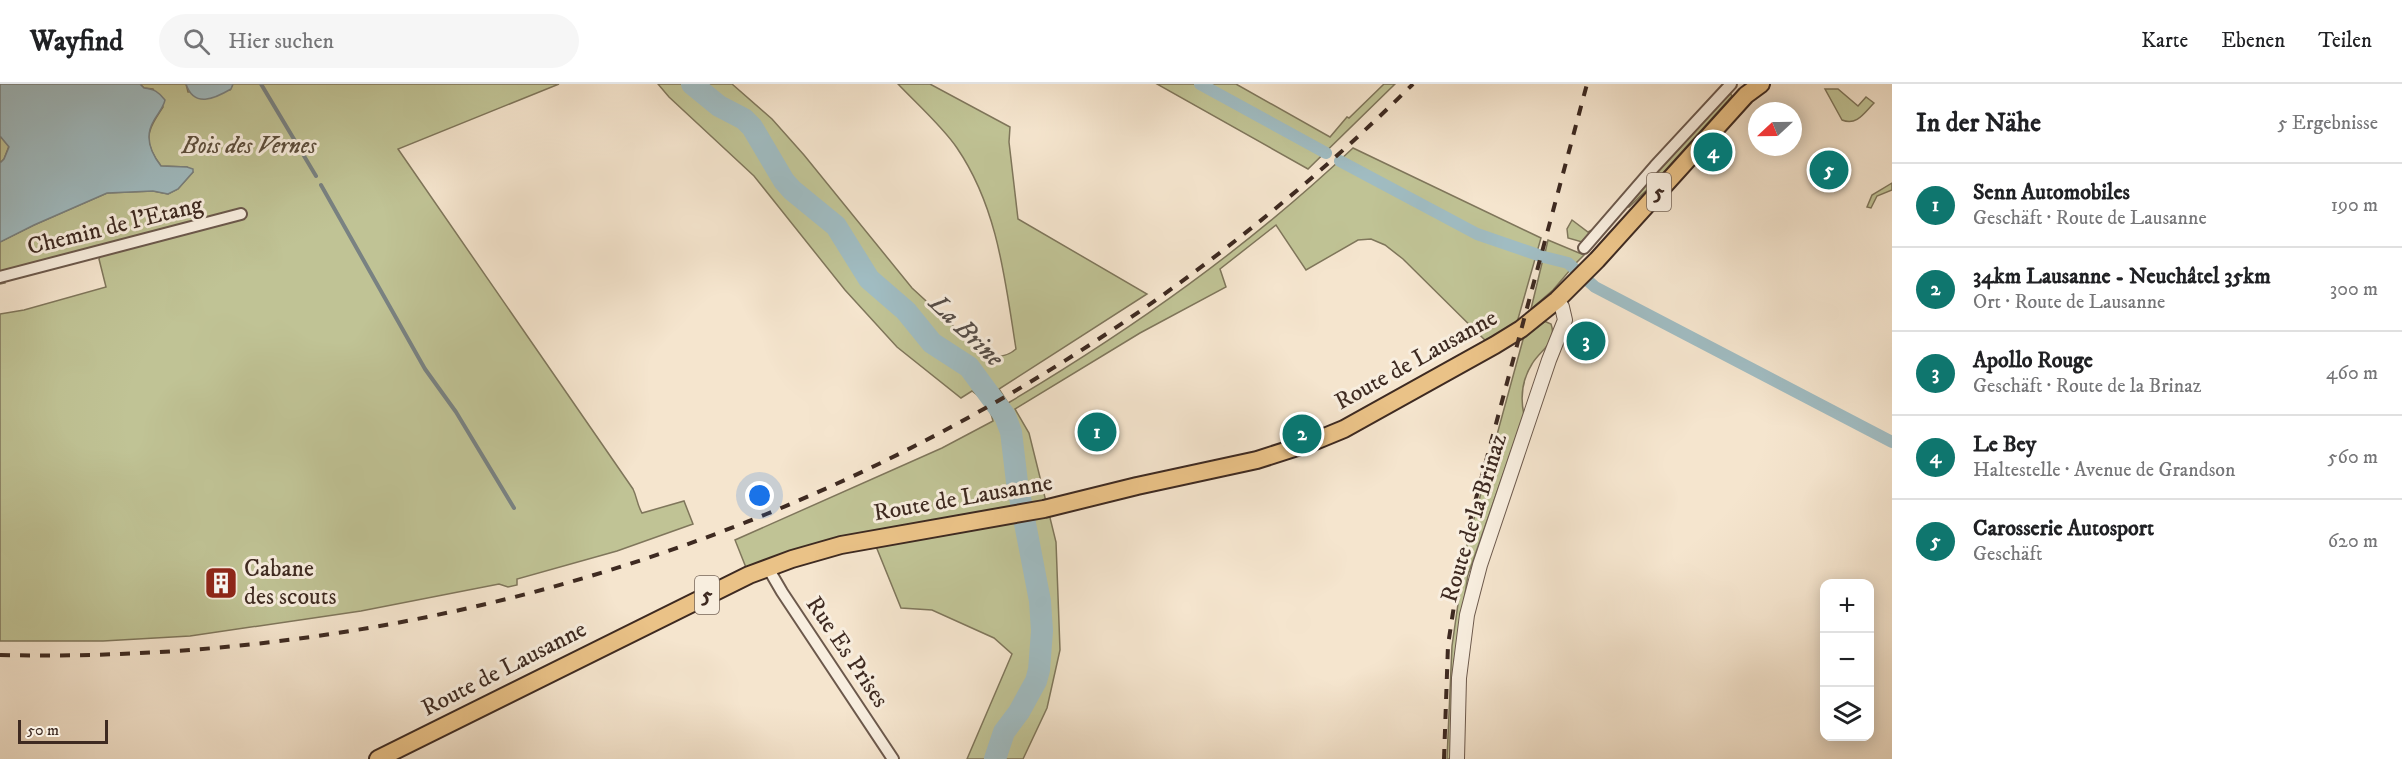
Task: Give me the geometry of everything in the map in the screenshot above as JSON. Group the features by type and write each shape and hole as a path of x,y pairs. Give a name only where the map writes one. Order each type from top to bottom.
{"main road":[{"name":"5","path":"1557,300 1597,260 1748,89 1761,84"},
{"name":"Route de Lausanne","path":"378,759 534,680 768,568 841,545 1044,509 1257,460 1310,443 1365,418 1495,345 1521,329 1557,300"}],"street":[{"path":"1584,248 1655,166 1731,84"},
{"name":"Chemin de l'Etang","path":"0,277 240,214"},
{"name":"Route de la Brinaz","path":"1457,759 1459,678 1467,615 1480,565 1564,320 1562,307 1557,300"},
{"name":"Rue Es Prises","path":"768,568 893,759"}],"green space":[{"name":"Bois des Vernes","path":"140,84 186,84 188,92 230,90 233,84 559,84 398,149 633,489 642,513 684,501 693,524 617,551 517,579 517,585 508,587 499,584 361,611 190,636 103,641 0,641 0,314 24,310 106,287 99,259 103,250 3,276 5,283 0,284 0,242 107,193 153,191 168,194 178,189 193,172 187,167 161,166 155,157 149,143 149,136 153,123 163,107 153,89 144,88"},
{"path":"658,84 732,84 772,119 804,155 912,288 984,354 992,356 1005,355 1016,349 998,245 991,220 971,171 957,148 898,84 930,84 1010,127 1009,142 1018,219 1147,294 999,389 1008,403 1100,346 1188,285 1313,185 1353,148 1541,238 1514,333 1492,347 1403,259 1385,245 1371,239 1358,240 1306,270 1276,225 1220,269 1226,287 1140,333 1015,409 1029,433 1056,542 1060,650 1047,708 1023,759 967,759 1012,654 994,638 932,610 901,608 873,539 749,575 735,540 942,448 993,421 988,407 972,391 961,398 897,347 845,290 754,176"},
{"path":"1157,84 1236,84 1330,137 1347,117 1349,118 1384,84 1395,84 1308,169"},
{"path":"1825,89 1838,89 1858,106 1866,97 1874,103 1856,120 1842,120"},
{"path":"1730,93 1732,96 1653,184 1629,207 1626,207"},
{"path":"0,136 9,146 0,163"},
{"path":"1892,183 1892,190 1877,196 1871,208 1867,207 1872,195"},
{"path":"1572,220 1588,232 1592,230 1582,242 1568,238 1567,229"},
{"path":"1548,240 1584,255 1574,265 1560,257 1545,253"},
{"path":"1543,259 1564,264 1571,269 1553,290 1531,309"},
{"path":"1544,321 1551,324 1552,336 1526,376 1522,395 1524,415 1468,575 1454,662 1452,759 1447,759 1452,646 1466,548 1524,336"}],"water":[{"path":"0,84 140,84 158,93 165,100 150,128 149,140 154,156 161,166 187,167 193,169 193,172 178,189 168,194 153,191 107,193 0,242 0,163 9,147 0,136"},
{"path":"186,84 233,84 231,89 225,93 199,99 190,92"}],"waterway":[{"path":"261,84 316,176"},
{"name":"La Brine","path":"692,84 719,106 744,119 752,127 784,181 836,226 869,279 906,311 932,343 969,367 1005,416 1011,432 1017,482 1040,601 1042,631 1036,681 1019,712 1004,732 995,759"},
{"path":"1200,84 1326,153"},
{"path":"1340,161 1477,234 1568,263 1595,287 1892,442"},
{"path":"321,185 425,369 456,412 514,508"}],"railway":[{"path":"0,655 199,649 393,624 582,578 765,515 940,433 1108,333 1265,217 1413,84"},
{"path":"1444,759 1448,645 1463,547 1587,84"}],"place":[{"name":"Le Bey","path":"1713,152"},
{"name":"Carosserie Autosport","path":"1829,170"},
{"name":"Apollo Rouge","path":"1586,341"},
{"name":"Senn Automobiles","path":"1097,432"},
{"name":"34km Lausanne - Neuchâtel 35km","path":"1302,434"},
{"name":"Cabane des scouts","path":"221,583"}]}
